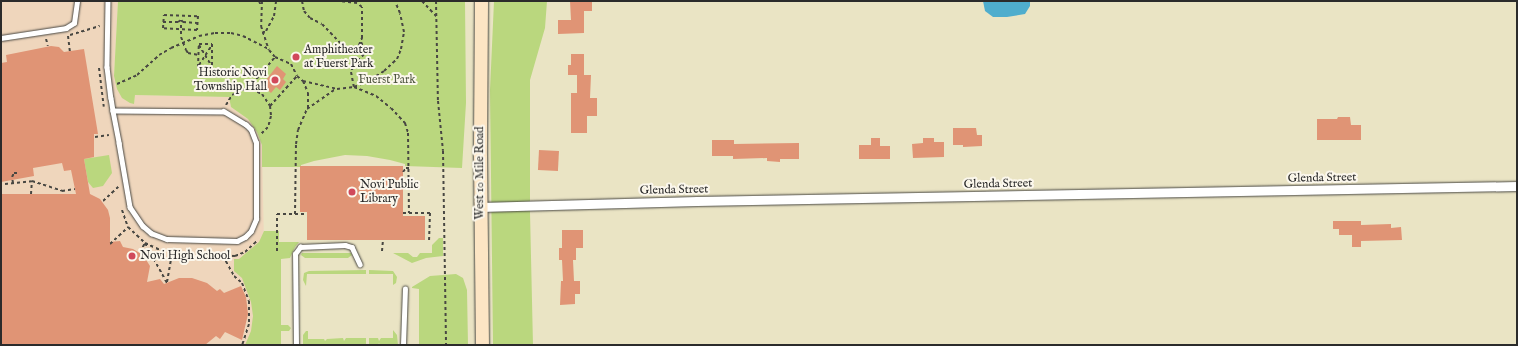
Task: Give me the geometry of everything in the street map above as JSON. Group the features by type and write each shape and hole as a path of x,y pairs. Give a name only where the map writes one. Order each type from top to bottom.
{"main road":[{"name":"West 10 Mile Road","path":"481,1 480,207 482,345"}],"street":[{"name":"Glenda Street","path":"480,207 697,201 1517,186"}],"lane":[{"path":"1,38 66,28 74,23 77,1"},
{"path":"108,1 107,67 113,111 130,207 142,226 151,233 167,239 237,241 245,237 254,228 257,214 256,143 246,125 224,112 113,111"},
{"path":"296,345 296,254 300,247 352,247 360,264"},
{"path":"403,345 405,289"}],"path":[{"path":"260,1 262,33 269,50 275,57 291,64 297,76 303,81 337,89 354,87 384,71 399,55 404,32 402,18 395,1"},
{"path":"262,33 266,31 274,16 276,1"},
{"path":"302,1 303,7 308,16 322,24 343,46 353,48 361,42 363,34 361,6 356,3 339,1"},
{"path":"422,1 436,17"},
{"path":"436,1 438,101 443,151 446,345"},
{"path":"164,15 181,16 198,16 197,30 163,28 164,15"},
{"path":"181,16 181,25"},
{"path":"100,20 100,33"},
{"path":"163,22 180,21 197,23"},
{"path":"183,22 180,29 182,42 188,53 199,55"},
{"path":"100,89 126,81 137,75 159,55 182,42 199,36 215,33 231,33 243,36 269,50"},
{"path":"68,36 70,52"},
{"path":"46,39 48,46"},
{"path":"354,87 351,72 353,67 364,54 364,48 361,42"},
{"path":"198,67 199,44"},
{"path":"199,44 212,44"},
{"path":"199,44 212,67"},
{"path":"198,67 212,44"},
{"path":"212,44 212,67"},
{"path":"224,112 228,100 235,93 249,88 275,57"},
{"path":"99,64 100,89 105,112"},
{"path":"198,67 212,67"},
{"path":"270,106 297,76"},
{"path":"295,214 298,130 307,109 308,93 303,81"},
{"path":"354,87 376,96 391,108 405,123 408,133 409,213"},
{"path":"249,88 262,94 270,106 271,116 268,127 260,135 254,137"},
{"path":"307,109 337,89"},
{"path":"95,137 109,135 110,142"},
{"path":"403,172 406,168 409,168"},
{"path":"13,183 12,177 14,173 18,173"},
{"path":"117,180 120,195"},
{"path":"31,194 32,181"},
{"path":"5,184 32,181 62,191 75,189"},
{"path":"103,201 118,188"},
{"path":"121,203 128,226 145,242 162,251 172,253 235,256 245,252 257,241"},
{"path":"403,213 430,213 429,243"},
{"path":"277,251 277,214 307,214"},
{"path":"110,244 128,226"},
{"path":"382,240 382,251"},
{"path":"140,252 145,242"},
{"path":"145,242 167,283 172,253"},
{"path":"223,256 234,276 242,282 249,301 249,324 242,345"}],"shaded area":[{"name":"Novi High School","path":"1,1 118,1 114,76 134,103 135,95 229,97 231,107 248,119 254,126 262,145 266,345 1,345"}],"green space":[{"name":"Fuerst Park","path":"118,1 465,1 466,103 462,168 405,166 405,164 390,160 367,156 345,155 314,161 301,165 301,167 262,167 262,145 257,132 248,119 231,107 229,97 135,95 134,104 130,103 122,98 117,89 114,76"},
{"path":"494,1 547,1 545,28 530,80 530,212 533,345 493,345 490,90"},
{"path":"109,155 112,173 103,186 93,188 88,182 84,159"},
{"path":"264,231 279,231 279,242 299,242 290,258 281,259 281,325 288,325 291,328 289,331 281,331 281,345 245,345 251,331 253,316 251,302 242,278 234,271 234,259 239,259 259,242"},
{"path":"439,238 443,238 443,256 426,258 412,263 393,253 408,253 413,257 417,257 420,253 432,253 432,245"},
{"path":"302,253 351,253 352,255 348,258 305,258 301,255"},
{"path":"366,270 366,274 307,274 306,286 303,280 304,273 309,271"},
{"path":"369,270 393,271 397,277 396,283 393,285 393,274 369,274"},
{"path":"456,274 463,278 467,290 468,345 419,345 419,289 412,287 430,276"},
{"path":"393,330 397,335 398,345 380,345 379,343 378,345 369,345 369,338 378,338 379,341 381,338 393,338"},
{"path":"306,331 308,331 308,339 324,339 325,341 327,339 343,338 344,341 346,338 366,338 366,345 303,345 303,335"}],"water":[{"path":"983,1 1030,1 1030,6 1025,14 1007,17 993,17 985,11"}],"building":[{"path":"570,1 592,1 592,11 584,11 584,33 558,34 558,20 571,20"},
{"path":"51,46 59,47 64,52 84,49 98,134 94,134 94,157 84,159 90,194 100,199 108,210 110,218 110,242 120,241 123,247 133,249 143,255 150,266 147,282 160,279 164,284 179,278 192,278 207,283 217,291 220,289 224,293 241,286 246,297 248,314 242,340 225,332 220,339 216,336 205,345 1,345 1,194 76,194 71,170 64,171 62,163 33,168 34,176 1,182 1,63 7,62 6,55"},
{"path":"571,54 584,54 584,75 591,75 590,98 597,98 597,116 587,116 587,133 571,133 571,93 577,93 577,75 568,75 568,65 571,65"},
{"name":"Historic Novi Township Hall","path":"277,66 286,74 283,79 286,82 280,90 276,87 271,93 262,85"},
{"path":"1338,117 1350,117 1351,125 1361,125 1361,140 1317,140 1317,119 1337,119"},
{"path":"953,128 976,128 977,135 982,135 982,146 963,147 963,145 953,145"},
{"path":"871,138 880,138 880,146 890,146 890,159 859,159 859,145 871,145"},
{"path":"923,138 934,138 934,142 944,142 944,157 913,158 912,144 923,143"},
{"path":"712,140 734,140 734,144 799,143 799,159 780,159 780,162 767,161 767,158 733,159 733,156 712,156"},
{"path":"539,150 559,151 558,171 538,170"},
{"name":"Novi Public Library","path":"300,166 403,166 403,216 425,216 425,240 307,240 307,212 300,212"},
{"path":"1333,221 1361,221 1361,225 1391,224 1391,228 1401,227 1402,240 1361,241 1361,247 1352,247 1352,235 1339,235 1339,229 1333,229"},
{"path":"562,230 583,230 583,248 576,248 576,260 573,260 574,281 580,281 580,294 575,294 575,304 560,305 561,281 563,281 562,260 559,260 559,248 562,248"}],"place":[{"name":"Amphitheater at Fuerst Park","path":"296,57"},
{"name":"Historic Novi Township Hall","path":"275,80"},
{"name":"Novi Public Library","path":"352,192"},
{"name":"Novi High School","path":"132,256"}]}
